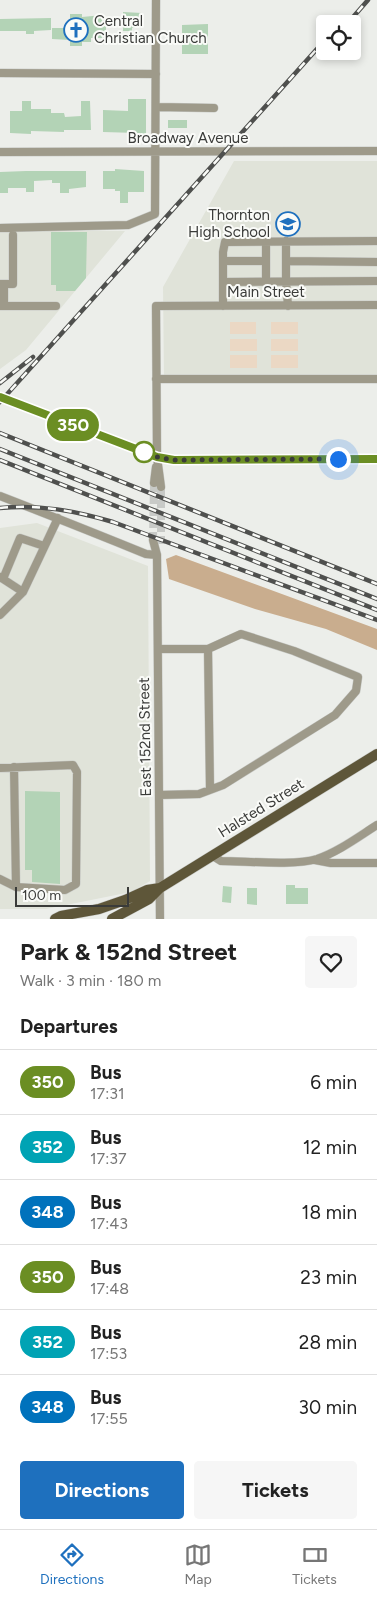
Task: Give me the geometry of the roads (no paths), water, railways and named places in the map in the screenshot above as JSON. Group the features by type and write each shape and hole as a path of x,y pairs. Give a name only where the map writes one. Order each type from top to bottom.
{"main road":[{"name":"Halsted Street","path":"112,919 150,899 160,888 377,754"},
{"name":"Halsted Street","path":"55,919 108,906 147,890 160,888"}],"street":[{"path":"0,228 128,225 155,214 156,0"},
{"path":"0,73 156,74"},
{"path":"156,107 214,108"},
{"name":"Broadway Avenue","path":"0,152 377,151"},
{"path":"13,236 13,284 2,284 2,306 56,306"},
{"path":"223,306 223,246 225,242 377,241"},
{"path":"266,242 266,282"},
{"path":"286,242 288,306"},
{"path":"286,260 377,262"},
{"path":"223,261 266,261"},
{"path":"223,282 377,281"},
{"name":"Main Street","path":"156,379 156,306 377,305"},
{"path":"157,485 156,379 377,379"},
{"path":"0,397 157,457 174,460 377,458"},
{"path":"0,496 146,554 157,555"},
{"path":"1,612 24,592 58,518"},
{"path":"24,592 2,578 20,538 44,546"},
{"name":"East 152nd Street","path":"157,542 160,919"},
{"path":"158,649 208,649 241,634 294,650 358,677 356,691 335,715 223,784 199,794 159,795"},
{"path":"208,649 210,789"},
{"path":"0,768 72,765 77,772 76,884 65,890 16,887 0,879"},
{"path":"14,767 16,887"},
{"path":"315,860 330,854 377,825"},
{"path":"212,856 220,861 290,862 315,860 331,863 377,862"}],"tunnel":[{"path":"153,540 154,483"},
{"path":"161,487 161,544"}],"railway":[{"path":"355,15 368,0"},
{"path":"0,402 316,50"},
{"path":"0,383 33,357"},
{"path":"0,433 377,584"},
{"path":"0,449 377,599"},
{"path":"0,460 377,610"},
{"path":"0,508 29,507 57,509 113,522 377,620"}],"place":[{"name":"Central Christian Church","path":"76,30"},
{"name":"Thornton High School","path":"288,224"}]}
